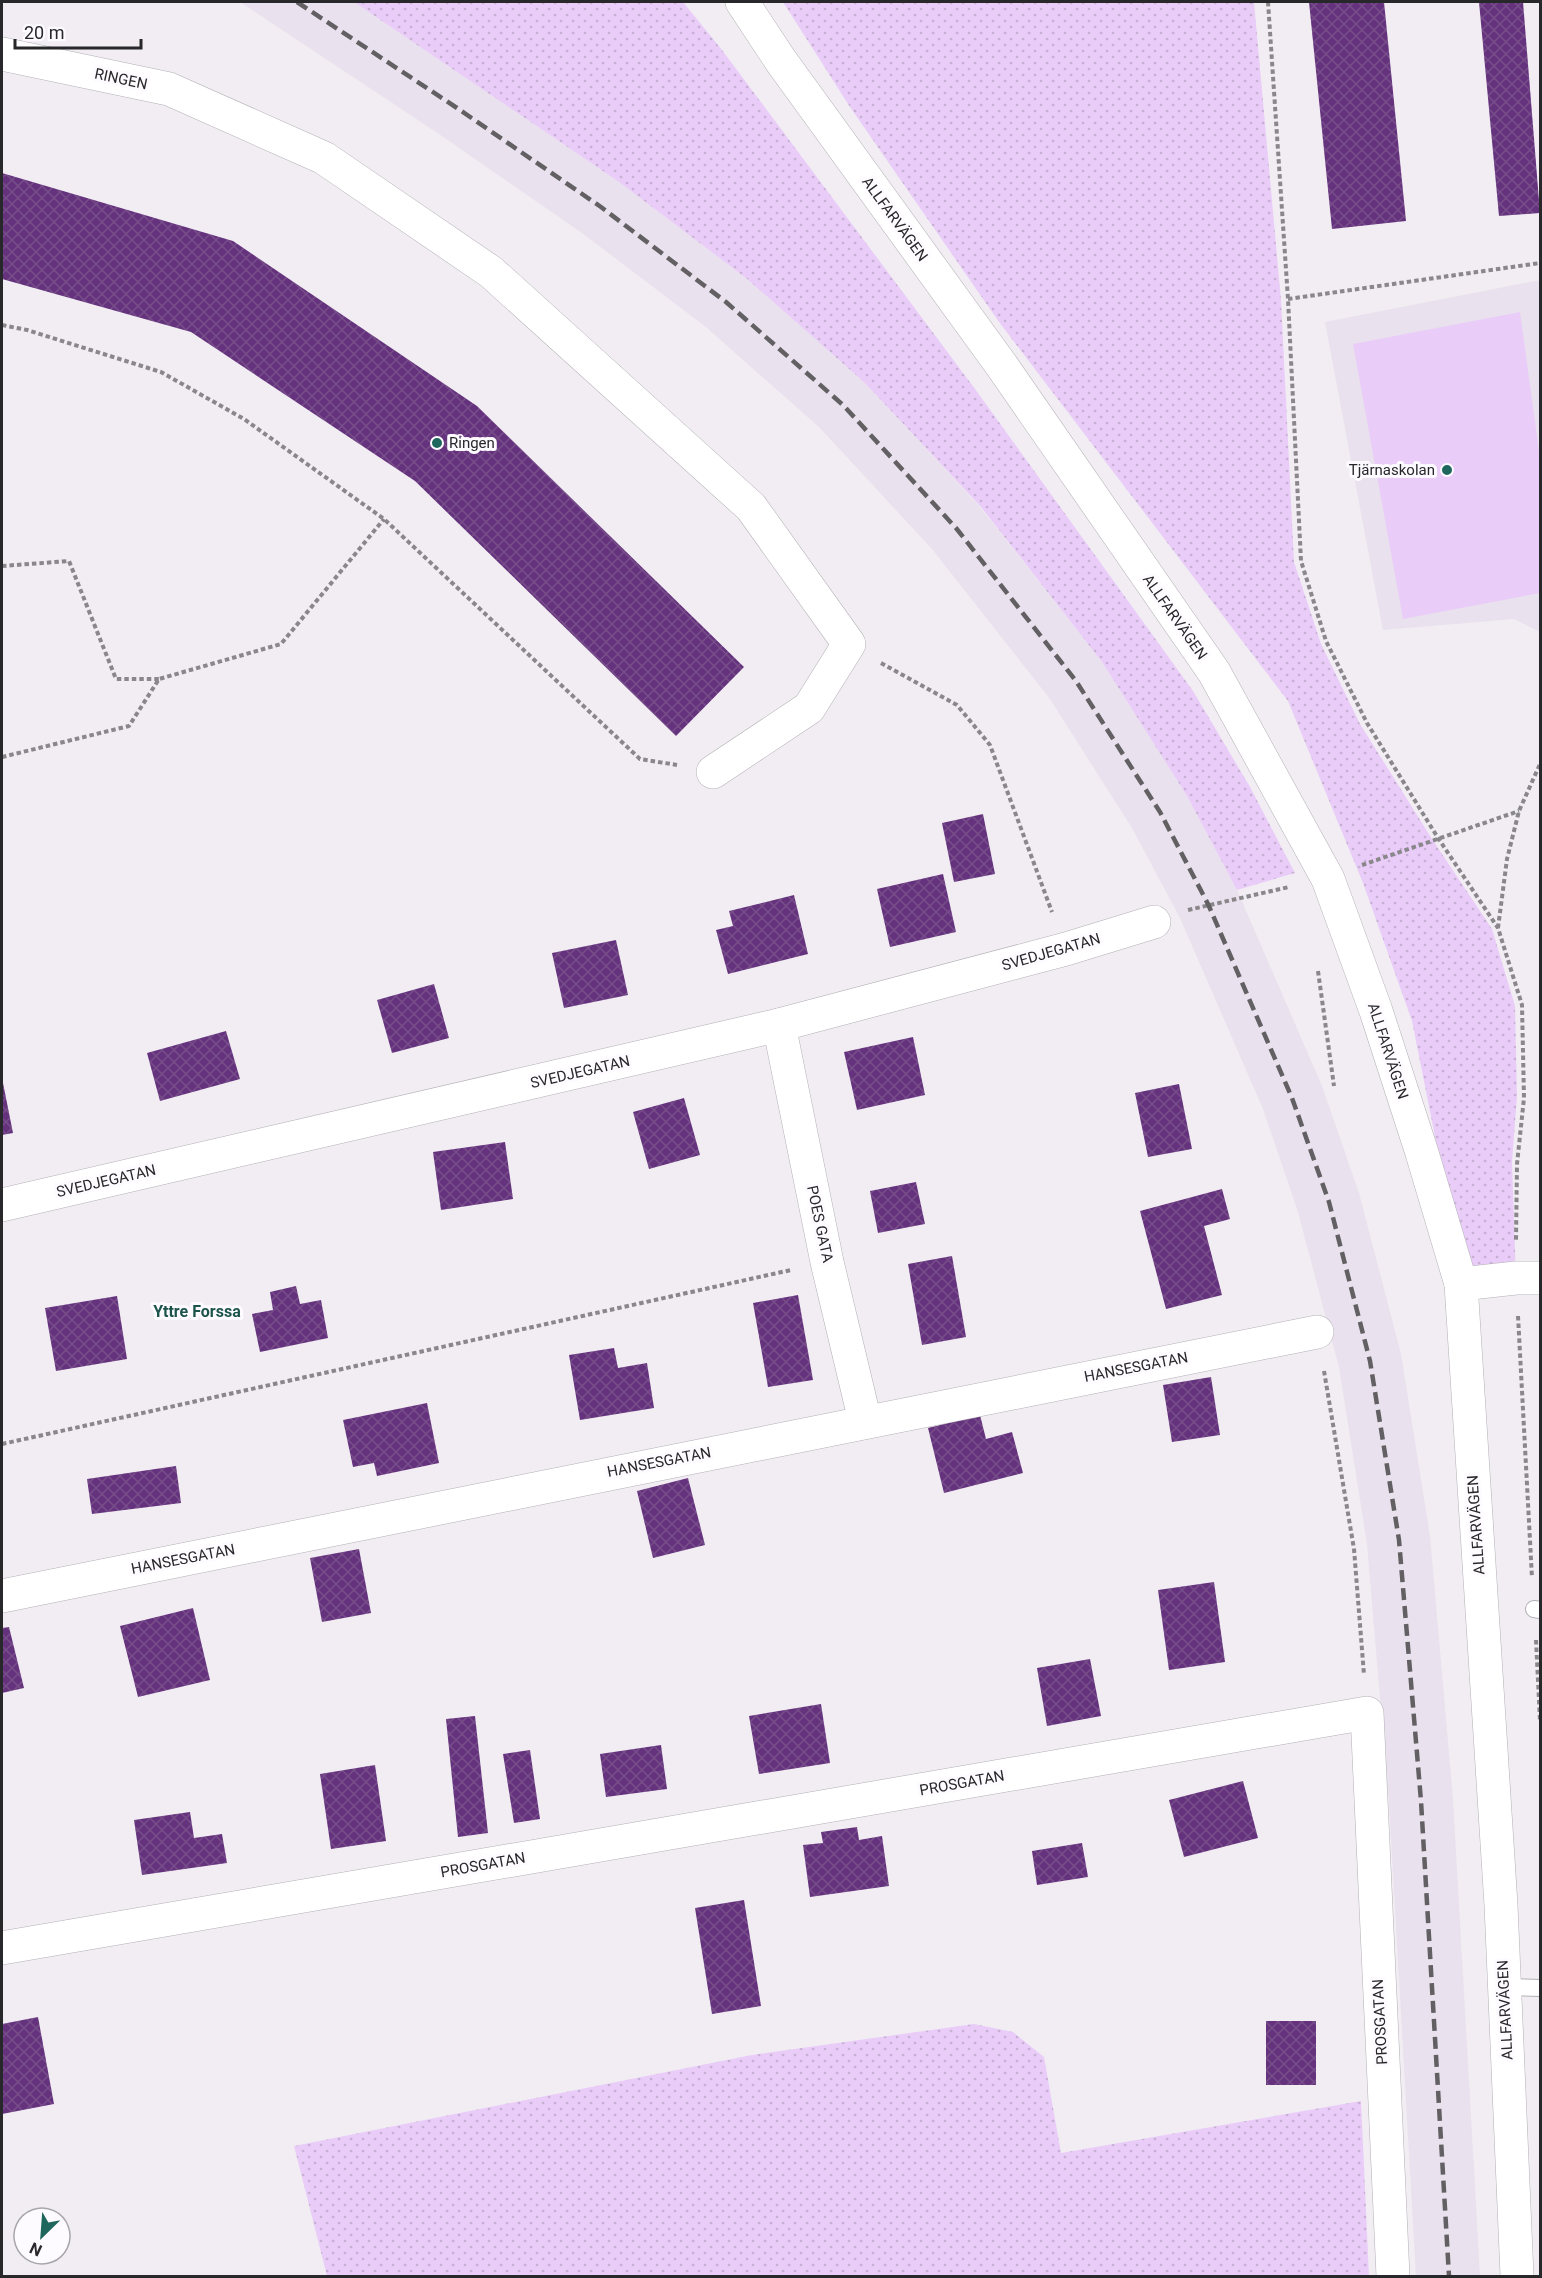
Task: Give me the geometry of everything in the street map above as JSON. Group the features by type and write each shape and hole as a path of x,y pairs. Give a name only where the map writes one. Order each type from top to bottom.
{"street":[{"name":"ALLFARVÄGEN","path":"742,2 781,62 1002,366 1214,672 1328,879 1376,1011 1461,1284 1504,1987 1517,2277"},
{"name":"RINGEN","path":"2,54 169,89 324,158 491,272 751,507 849,645"},
{"path":"713,772 809,708 849,645"},
{"name":"SVEDJEGATAN","path":"2,1205 779,1025 1066,949 1154,922"},
{"name":"POES GATA","path":"779,1025 827,1262 865,1421"},
{"path":"1461,1284 1528,1278"},
{"name":"HANSESGATAN","path":"2,1596 1317,1332"},
{"name":"PROSGATAN","path":"2,1948 1366,1713 1393,2277"}],"lane":[{"path":"1504,1987 1540,1988"}],"path":[{"path":"1268,2 1288,298 1301,561 1331,651 1367,723 1438,838 1498,928 1522,1005 1524,1098 1517,1164 1528,1278 1540,1721"},
{"path":"1288,298 1540,263"},
{"path":"2,325 27,330 161,372 244,419 384,519 640,759 713,772"},
{"path":"2,566 69,561 116,679 159,679 281,644 384,519"},
{"path":"849,645 957,705 990,745 1066,949"},
{"path":"2,758 129,726 159,679"},
{"path":"1498,928 1508,859 1519,811 1540,764"},
{"path":"1438,838 1519,811"},
{"path":"1317,966 1334,1086"},
{"path":"2,1444 827,1262"},
{"path":"1317,1332 1354,1549 1366,1713"}],"shaded area":[{"path":"240,2 354,2 619,182 746,278 865,383 980,507 1102,662 1187,796 1237,890 1322,1086 1359,1193 1401,1354 1430,1536 1453,1799 1480,2276 1416,2276 1389,1804 1367,1544 1339,1367 1298,1212 1263,1109 1180,918 1132,828 1050,699 932,549 820,428 706,327 582,233 439,134"},
{"path":"354,2 683,2 722,50 975,389 1193,691 1250,787 1295,873 1237,890 1187,796 1102,662 981,507 865,383 746,278 619,182"},
{"path":"783,2 1254,2 1281,300 1294,562 1321,644 1360,724 1492,929 1515,1006 1517,1096 1512,1162 1516,1278 1460,1262 1412,1021 1363,883 1288,701 999,322 850,107"},
{"name":"Tjärnaskolan","path":"1540,280 1540,632 1514,619 1383,630 1325,322"},
{"name":"Tjärnaskolan","path":"1520,312 1540,458 1540,593 1403,619 1353,344"},
{"path":"974,2024 1013,2032 1044,2057 1061,2153 1361,2101 1369,2276 327,2276 294,2146 752,2055"}],"building":[{"path":"1309,2 1384,2 1406,221 1332,229"},
{"path":"1479,2 1523,2 1540,213 1499,216"},
{"name":"Ringen","path":"2,173 233,241 477,406 744,667 676,736 415,481 191,332 2,279"},
{"path":"983,814 995,874 954,882 942,823"},
{"path":"943,874 956,932 890,947 877,889"},
{"path":"794,895 808,954 728,974 716,930 733,926 729,911"},
{"path":"616,940 628,995 564,1008 552,953"},
{"path":"434,984 449,1038 392,1053 377,1000"},
{"path":"226,1031 240,1079 160,1101 147,1053"},
{"path":"913,1037 925,1095 857,1110 844,1052"},
{"path":"2,1083 13,1133 2,1135"},
{"path":"1179,1084 1192,1149 1148,1157 1135,1093"},
{"path":"684,1098 700,1155 649,1169 633,1112"},
{"path":"505,1142 513,1199 441,1210 433,1152"},
{"path":"916,1182 925,1224 878,1233 870,1191"},
{"path":"1222,1189 1230,1219 1204,1226 1222,1295 1166,1309 1140,1211"},
{"path":"952,1256 966,1337 922,1345 908,1264"},
{"path":"296,1286 300,1304 321,1300 328,1338 260,1352 252,1314 273,1310 270,1292"},
{"path":"798,1295 813,1380 768,1387 753,1303"},
{"path":"117,1296 127,1359 56,1371 45,1308"},
{"path":"614,1348 618,1368 647,1363 654,1408 580,1420 569,1355"},
{"path":"1211,1377 1220,1435 1172,1442 1163,1385"},
{"path":"427,1403 439,1463 377,1476 374,1463 353,1467 343,1420"},
{"path":"980,1415 986,1439 1012,1432 1023,1473 944,1493 928,1428"},
{"path":"176,1466 181,1503 92,1514 87,1479"},
{"path":"688,1478 705,1545 653,1558 637,1491"},
{"path":"359,1549 371,1613 322,1622 310,1558"},
{"path":"1214,1582 1225,1662 1169,1670 1158,1590"},
{"path":"193,1608 210,1680 138,1697 120,1626"},
{"path":"9,1627 24,1688 2,1693 2,1628"},
{"path":"1090,1659 1101,1716 1047,1726 1037,1668"},
{"path":"821,1704 830,1763 759,1774 749,1716"},
{"path":"475,1716 488,1833 458,1837 446,1719"},
{"path":"661,1745 667,1789 606,1797 600,1754"},
{"path":"530,1750 540,1819 514,1823 503,1754"},
{"path":"375,1765 386,1841 331,1849 320,1774"},
{"path":"1243,1781 1258,1838 1184,1857 1169,1800"},
{"path":"190,1812 194,1838 222,1834 227,1863 142,1875 134,1820"},
{"path":"857,1827 859,1840 882,1836 889,1886 810,1897 803,1845 823,1843 821,1832"},
{"path":"1082,1843 1088,1877 1037,1885 1032,1851"},
{"path":"744,1900 761,2006 712,2014 695,1908"},
{"path":"38,2017 54,2104 2,2114 2,2024"},
{"path":"1266,2021 1316,2021 1316,2085 1266,2085"}],"railway":[{"path":"297,2 601,207 726,302 843,405 956,528 1076,681 1160,812 1208,904 1292,1098 1329,1202 1370,1361 1399,1540 1421,1801 1449,2276"}],"place":[{"name":"Ringen","path":"437,443"},
{"name":"Tjärnaskolan","path":"1447,470"}],"district":[{"name":"Yttre Forssa","path":"197,1311"}]}
